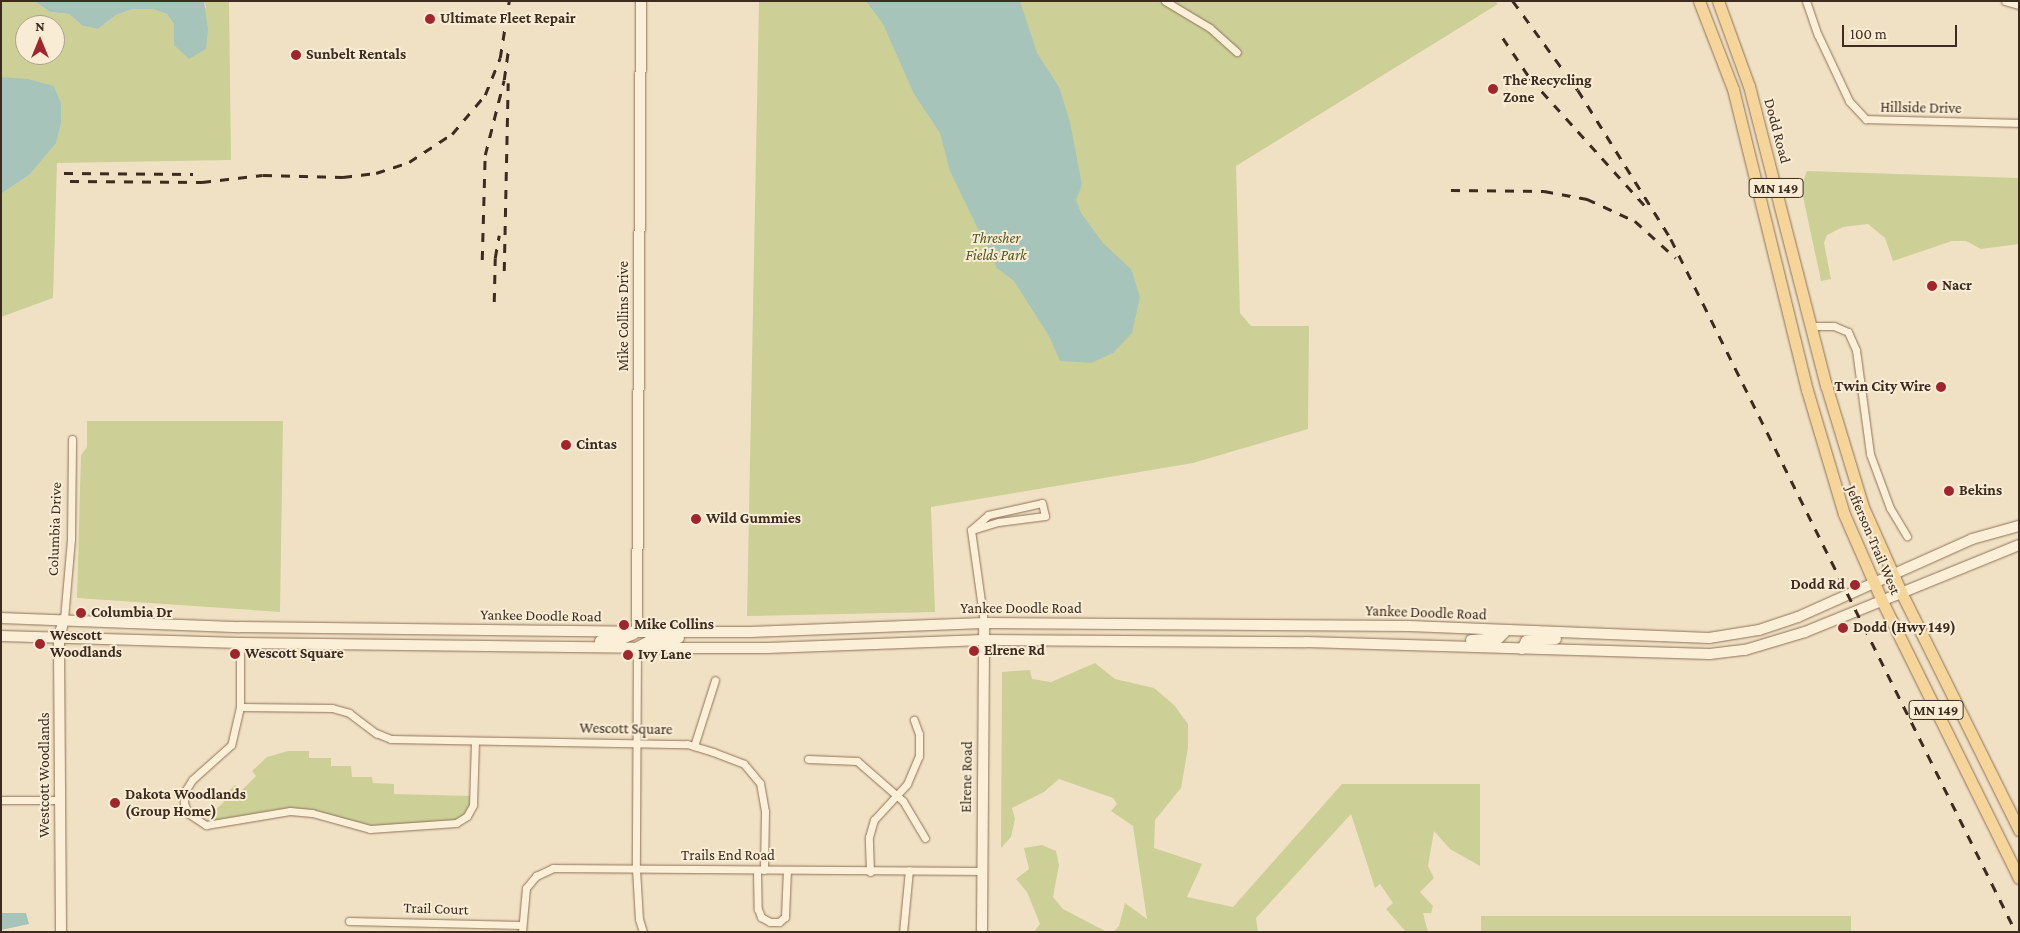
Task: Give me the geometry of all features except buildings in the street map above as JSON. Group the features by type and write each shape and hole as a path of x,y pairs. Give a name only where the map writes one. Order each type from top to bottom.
{"main road":[{"name":"Mike Collins Drive","path":"637,632 641,1"},
{"name":"Dodd Road","path":"1699,1 1733,90 1759,191"},
{"name":"Dodd Road","path":"1718,1 1749,86 1797,271"},
{"name":"Jefferson Trail West","path":"1759,191 1830,473 1874,585 2019,878"},
{"name":"Jefferson Trail West","path":"1797,271 1852,474 1878,541 1901,592 2019,830"},
{"path":"1788,310 1796,312 1811,326"},
{"name":"Yankee Doodle Road","path":"1,618 240,627 637,632 750,632 984,623 1409,626 1669,638 1709,638 1759,630 1874,585 1972,539 2019,526"},
{"name":"Yankee Doodle Road","path":"1,636 240,644 637,648 767,648 984,640 1363,644 1675,655 1727,652 1784,640 2019,545"},
{"name":"Westcott Woodlands","path":"61,932 59,637 64,619"},
{"name":"Elrene Road","path":"982,932 984,623"},
{"path":"1363,644 1367,638 1492,640 1503,637 1507,630"},
{"path":"487,646 520,641 619,640 637,632"},
{"path":"637,648 651,640 750,632"},
{"path":"1522,649 1522,643 1530,640 1663,641 1669,638"}],"street":[{"path":"1165,1 1210,28 1238,52"},
{"name":"Hillside Drive","path":"1806,1 1818,35 1849,101 1866,119 1884,122 2019,123"},
{"path":"2005,1 2019,5"},
{"path":"1811,326 1834,326 1848,332 1856,350 1870,454 1893,516 1907,536"},
{"name":"Columbia Drive","path":"64,619 71,539 72,439"},
{"path":"1042,504 1045,516 998,522 971,530 988,515 1042,504"},
{"path":"971,530 984,623"},
{"path":"240,644 240,707 231,745 192,780 185,791 184,803 188,813 206,825 290,811 312,814 370,829 456,823 467,816 473,804 475,741"},
{"path":"637,648 636,869 639,919 643,932"},
{"name":"Wescott Square","path":"694,746 715,680"},
{"name":"Wescott Square","path":"240,707 332,708 348,714 376,733 392,739 637,743 694,746 744,764 760,783 765,811 758,909 761,916 770,922 779,922 785,917 787,870"},
{"path":"870,872 869,837 874,820 914,773 919,756 919,734 914,720"},
{"path":"808,759 857,761 896,795 916,818 925,838"},
{"path":"1,800 61,800"},
{"name":"Trails End Road","path":"522,928 526,888 536,876 553,868 870,872 909,870 981,871"},
{"path":"903,932 909,870"},
{"name":"Trail Court","path":"349,921 522,928"}],"green space":[{"path":"1,1 34,1 50,12 69,14 83,26 98,29 116,15 133,9 152,9 167,14 174,24 175,45 206,7 204,1 229,1 231,160 57,163 53,298 1,317 1,194 29,175 61,123 61,104 54,86 1,77"},
{"name":"Thresher Fields Park","path":"759,1 1495,1 1498,4 1236,166 1240,313 1251,326 1309,326 1308,429 1193,463 931,507 935,612 747,616"},
{"path":"1807,171 2019,178 2019,244 1981,249 1966,241 1952,241 1893,261 1885,238 1868,224 1843,227 1827,235 1824,243 1831,279 1821,281 1801,187"},
{"path":"87,421 283,421 280,612 77,598 81,455 87,447"},
{"path":"1095,663 1115,679 1154,688 1174,705 1188,724 1188,748 1181,788 1155,820 1154,848 1202,864 1187,897 1233,907 1342,784 1480,784 1480,866 1450,849 1434,831 1428,866 1434,878 1420,892 1433,906 1431,913 1423,913 1428,932 1406,932 1386,909 1393,903 1380,884 1375,888 1351,814 1256,918 1258,932 1113,932 1119,926 1125,903 1147,919 1133,826 1111,811 1117,804 1113,798 1059,779 1044,792 1012,808 1015,819 1011,837 1001,848 1002,672 1030,670 1032,679 1051,682"},
{"path":"288,751 309,751 309,758 331,758 331,766 351,766 352,777 372,777 373,783 394,784 394,794 473,796 473,805 456,823 370,829 290,811 212,824 207,817 224,802 221,798 235,785 241,791 256,776 252,771 267,757"},
{"path":"1042,845 1056,851 1059,865 1053,897 1063,909 1107,932 1034,932 1040,924 1027,892 1016,879 1029,869 1024,848"},
{"path":"1481,916 1851,916 1851,932 1481,932"}],"water":[{"path":"34,1 204,1 208,29 206,49 189,59 174,45 174,24 167,14 152,9 133,9 116,15 98,29 83,26 69,14 50,12"},
{"path":"866,1 1020,1 1037,53 1059,87 1070,122 1082,185 1076,200 1081,213 1103,243 1131,269 1140,297 1132,333 1113,353 1091,363 1060,361 1049,336 1014,281 997,268 950,171 940,133 914,94 883,24"},
{"path":"1,77 28,79 54,86 61,103 61,123 56,143 29,175 1,194"},
{"path":"1,913 26,913 29,924 1,930"}],"railway":[{"path":"70,181 202,182 263,175 343,177 376,173 409,162 452,134 485,95 500,58 509,1"},
{"path":"1513,1 1578,90 1671,239 2016,932"},
{"path":"1503,38 1530,78 1648,209"},
{"path":"482,260 485,155 504,80 508,51"},
{"path":"504,271 508,83"},
{"path":"64,173 193,174"},
{"path":"1451,190 1544,191 1587,199 1635,221 1676,258"},
{"path":"494,302 495,258 499,235"}],"place":[{"name":"Ultimate Fleet Repair","path":"430,19"},
{"name":"Sunbelt Rentals","path":"296,55"},
{"name":"The Recycling Zone","path":"1493,89"},
{"name":"Nacr","path":"1932,286"},
{"name":"Twin City Wire","path":"1941,387"},
{"name":"Cintas","path":"566,445"},
{"name":"Bekins","path":"1949,491"},
{"name":"Wild Gummies","path":"696,519"},
{"name":"Dodd Rd","path":"1855,585"},
{"name":"Columbia Dr","path":"81,613"},
{"name":"Mike Collins","path":"624,625"},
{"name":"Dodd (Hwy 149)","path":"1843,628"},
{"name":"Wescott Woodlands","path":"40,644"},
{"name":"Elrene Rd","path":"974,651"},
{"name":"Wescott Square","path":"235,654"},
{"name":"Ivy Lane","path":"628,655"},
{"name":"Dakota Woodlands (Group Home)","path":"115,803"}]}
